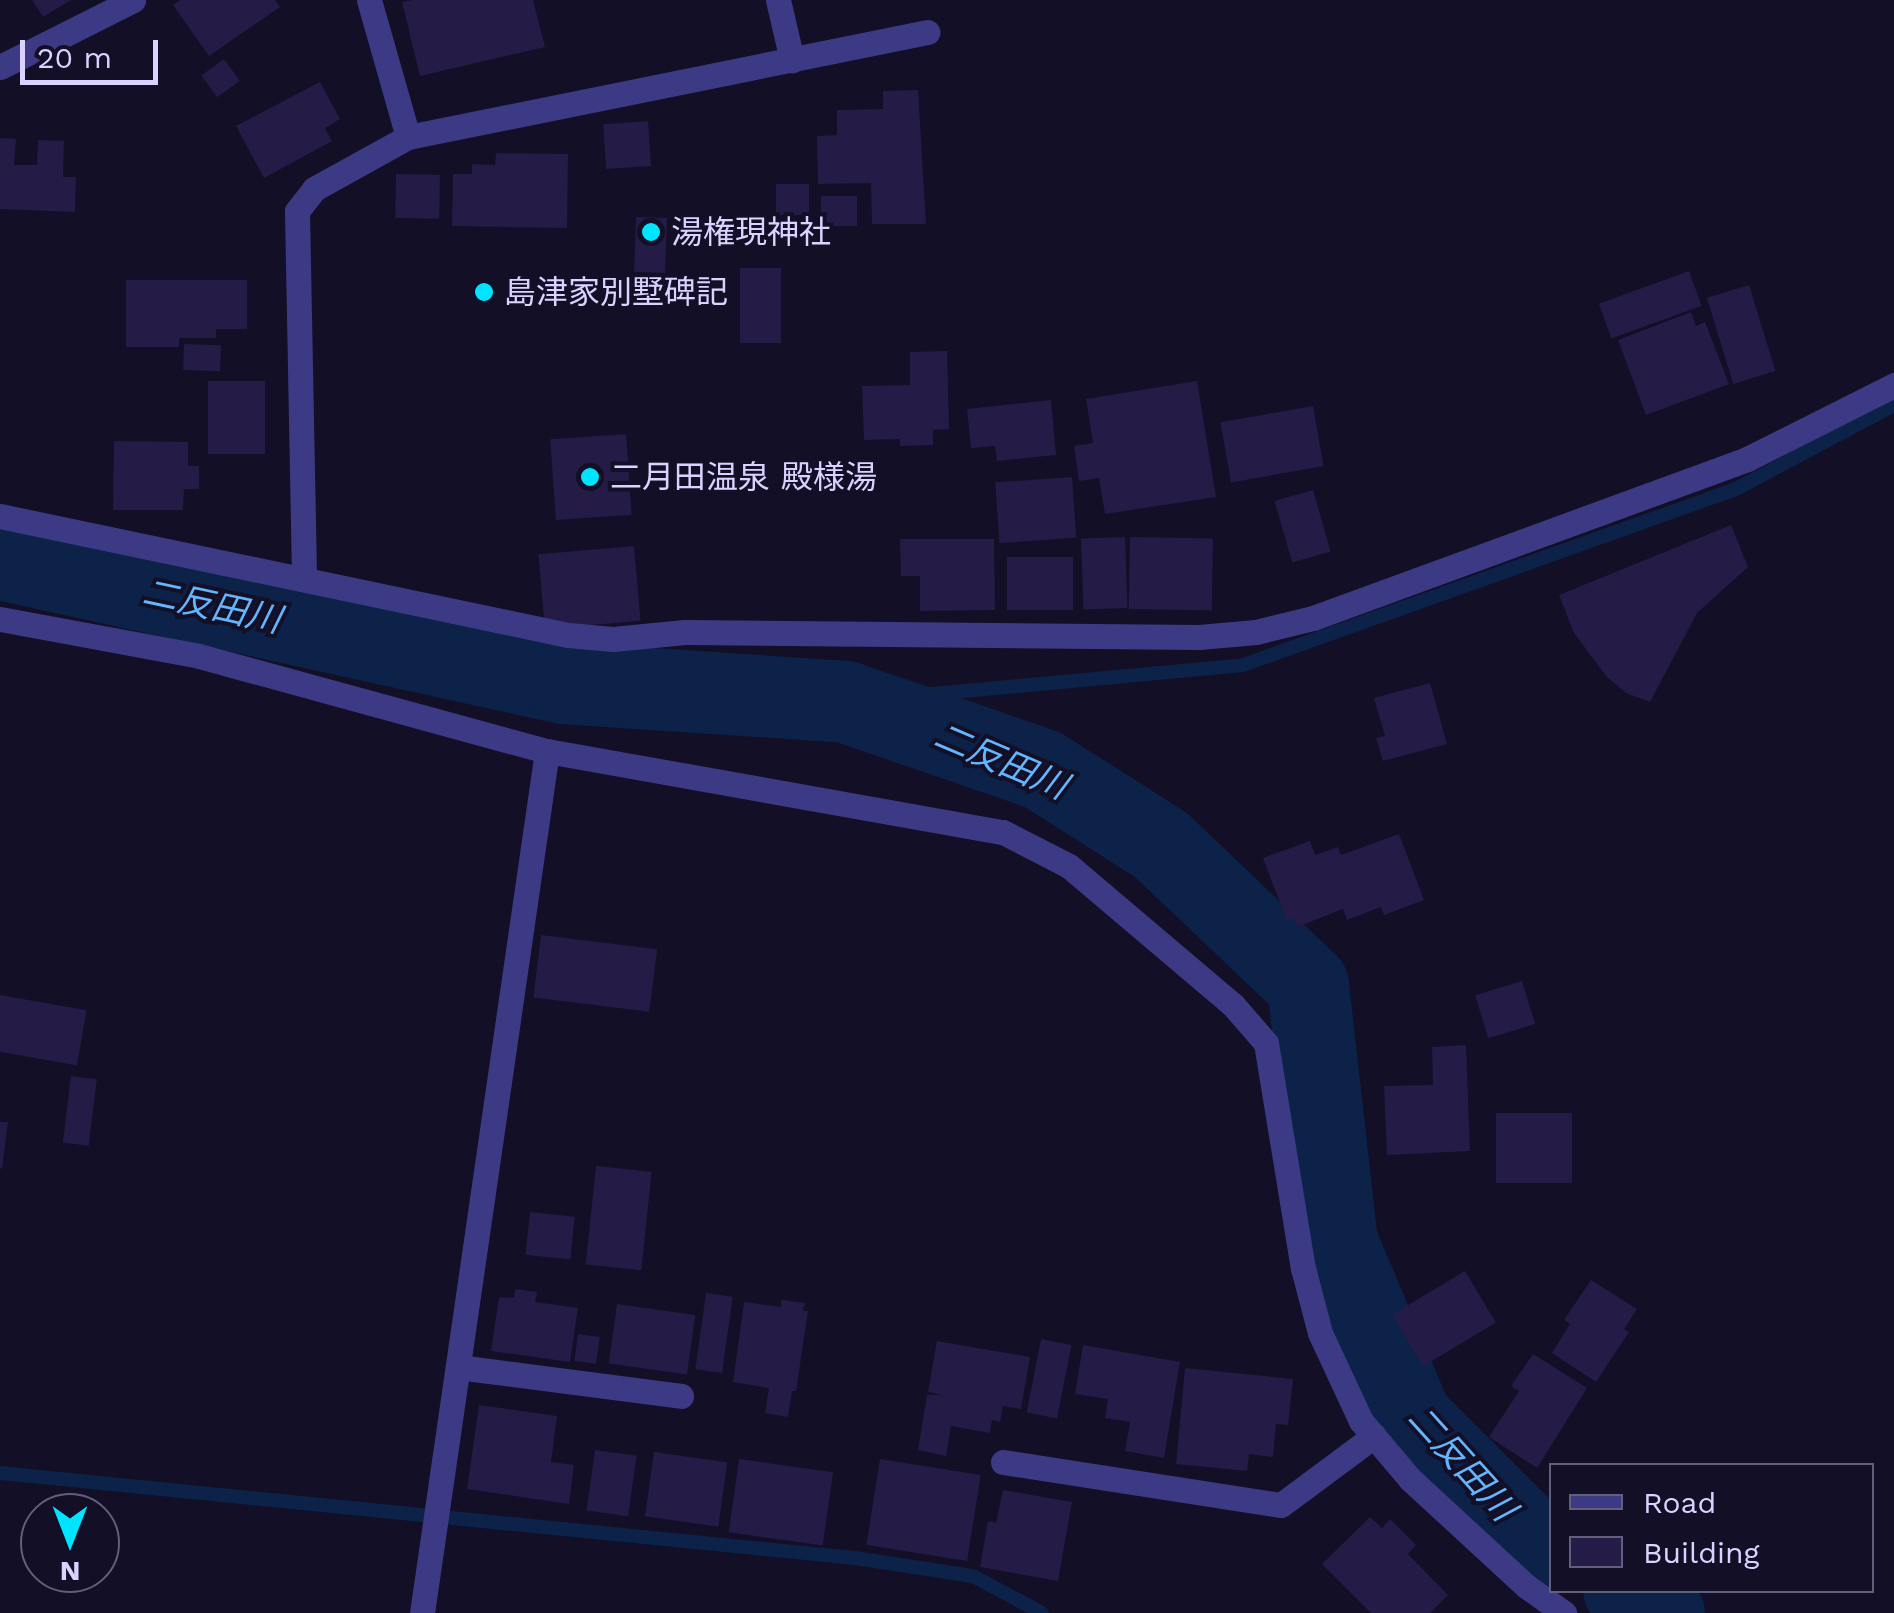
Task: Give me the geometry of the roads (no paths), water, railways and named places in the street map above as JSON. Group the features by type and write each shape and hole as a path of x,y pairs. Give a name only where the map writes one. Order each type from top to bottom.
{"street":[{"path":"0,67 133,0"},
{"path":"369,0 408,137"},
{"path":"778,0 792,60"},
{"path":"304,576 297,211 314,189 408,137 928,32"},
{"path":"0,516 304,576 568,634 613,639 685,632 1199,637 1256,632 1313,618 1747,458 1894,386"},
{"path":"0,618 199,656 547,751 1003,832 1070,866 1233,1005 1266,1043 1303,1268 1320,1333 1361,1421 1439,1506 1526,1586 1564,1613"},
{"path":"422,1613 547,751"},
{"path":"458,1367 681,1396"},
{"path":"1003,1462 1281,1506 1374,1436"}],"waterway":[{"path":"846,702 1243,665 1736,489 1894,405"},
{"name":"二反田川","path":"0,559 563,683 846,702 1043,770 1161,845 1308,985 1337,1242 1411,1418 1532,1539 1549,1548"},
{"path":"0,1473 855,1558 973,1576 1042,1613"},
{"name":"二反田川","path":"1629,1593 1664,1613"}],"place":[{"name":"湯権現神社","path":"651,232"},
{"name":"島津家別墅碑記","path":"484,292"},
{"name":"二月田温泉 殿様湯","path":"590,477"}]}
